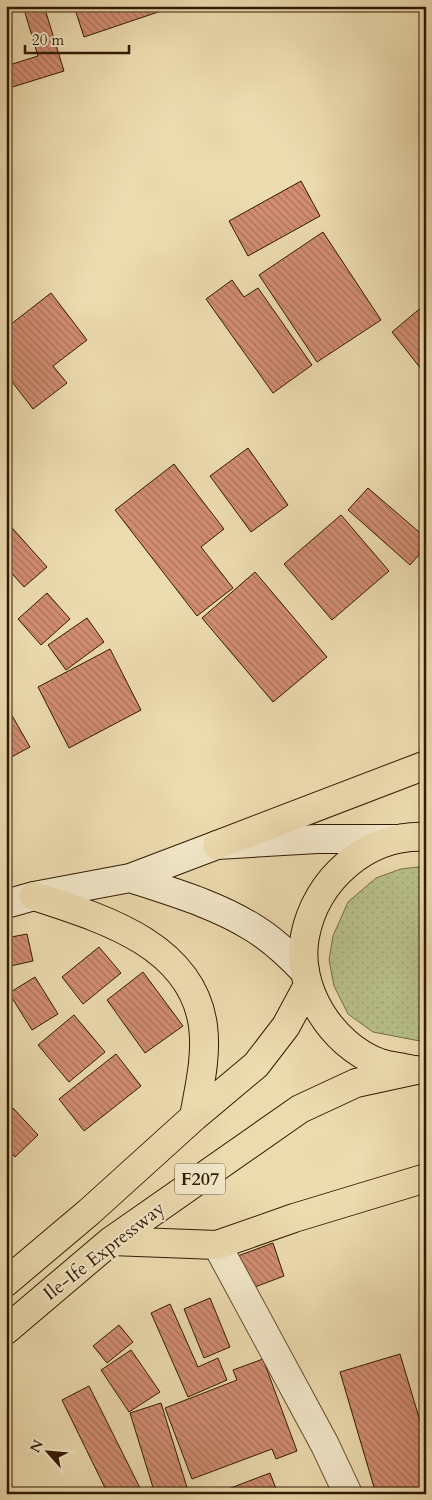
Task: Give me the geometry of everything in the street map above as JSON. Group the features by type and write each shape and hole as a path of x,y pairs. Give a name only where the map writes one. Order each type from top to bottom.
{"main road":[{"path":"6,904 34,896 130,878 426,765"},
{"name":"F207","path":"421,1070 380,1063 348,1046 323,1018 306,978 304,937 315,903 335,874 362,852 395,839 426,837"},
{"path":"217,845 317,839 395,839"},
{"path":"130,878 209,905 252,927 280,947 306,978"},
{"path":"34,896 102,919 118,927 149,945 179,969 196,998 203,1026 202,1073 194,1118"},
{"name":"Ile-Ife Expressway","path":"6,1282 90,1212 194,1118 256,1066 286,1026 306,978"},
{"name":"Ile-Ife Expressway","path":"6,1330 111,1241 300,1109 356,1083 421,1070"},
{"path":"111,1241 217,1246 294,1218 426,1178"},
{"path":"217,1246 325,1445 348,1494"}],"green space":[{"path":"426,866 425,1042 373,1032 348,1014 334,986 329,960 333,936 348,902 376,878 401,869"}],"building":[{"path":"23,6 44,6 64,71 6,89 6,66 38,56"},
{"path":"74,6 176,6 84,37"},
{"path":"301,181 320,216 248,256 229,221"},
{"path":"323,232 381,320 317,362 259,275"},
{"path":"232,280 244,297 258,288 312,365 273,393 206,299"},
{"path":"51,293 87,340 53,366 67,383 33,409 6,374 6,328"},
{"path":"423,306 426,310 425,374 392,332"},
{"path":"248,448 288,505 251,532 210,476"},
{"path":"174,464 224,529 201,547 233,588 197,616 115,510"},
{"path":"368,488 426,538 426,547 410,565 348,510"},
{"path":"341,515 389,571 332,620 284,564"},
{"path":"6,521 47,567 24,587 6,567"},
{"path":"255,572 327,657 273,702 202,618"},
{"path":"47,593 70,619 41,645 18,619"},
{"path":"87,618 104,642 66,670 48,645"},
{"path":"110,649 141,710 69,748 38,687"},
{"path":"6,705 30,747 6,760"},
{"path":"27,934 33,961 6,967 6,938"},
{"path":"99,947 121,973 83,1004 62,977"},
{"path":"143,972 183,1026 145,1053 107,1000"},
{"path":"35,977 58,1014 32,1030 9,993"},
{"path":"74,1015 105,1052 69,1082 38,1045"},
{"path":"116,1054 141,1086 84,1131 59,1099"},
{"path":"13,1108 38,1135 15,1157 6,1148 6,1115"},
{"path":"273,1243 284,1276 247,1290 235,1257"},
{"path":"210,1298 230,1347 204,1358 184,1309"},
{"path":"170,1304 198,1367 218,1358 227,1380 188,1397 151,1313"},
{"path":"119,1325 133,1342 107,1363 93,1346"},
{"path":"131,1350 160,1392 129,1412 101,1370"},
{"path":"400,1354 426,1441 426,1494 376,1494 340,1372"},
{"path":"263,1359 297,1451 276,1459 272,1449 192,1479 165,1408 237,1380 233,1370"},
{"path":"89,1386 143,1494 108,1494 62,1400"},
{"path":"161,1403 189,1494 155,1494 130,1413"},
{"path":"270,1473 278,1494 215,1494"}]}
